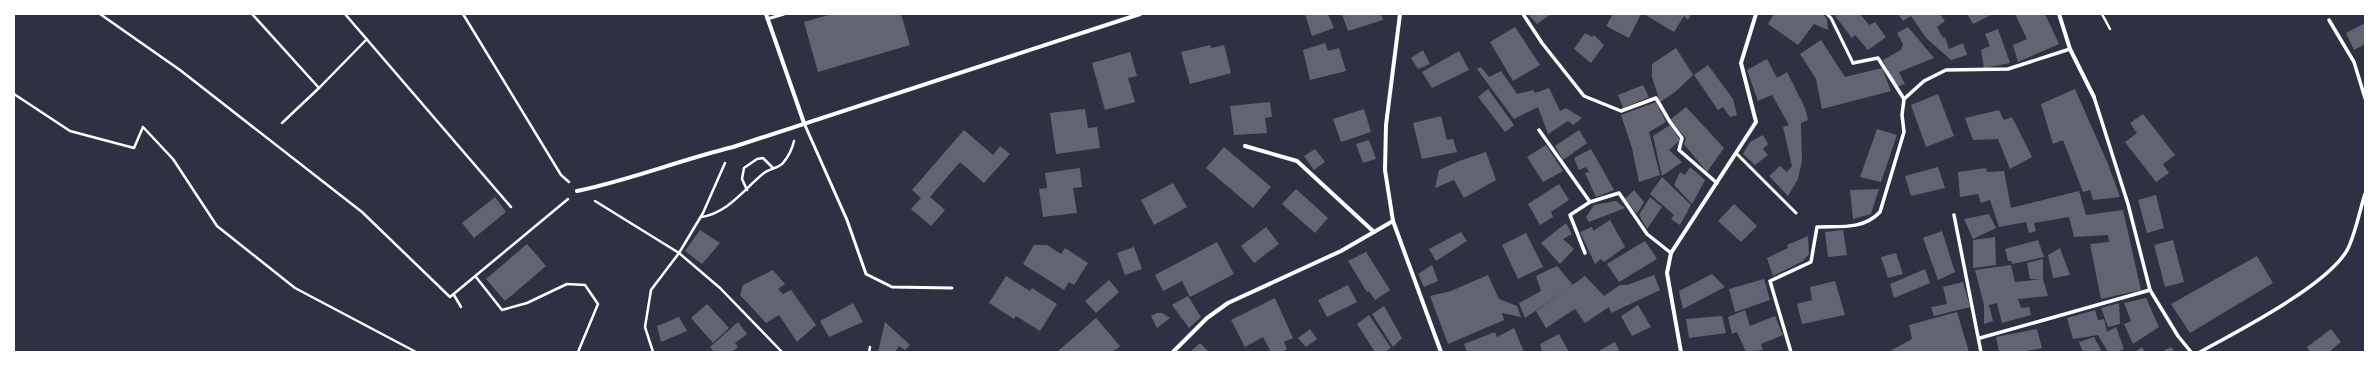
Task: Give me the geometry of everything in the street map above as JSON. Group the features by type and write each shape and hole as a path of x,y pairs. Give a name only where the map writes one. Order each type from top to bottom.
{"street":[{"path":"766,14 804,123"},
{"path":"577,191 607,184 694,156 733,147 1140,14"},
{"path":"1400,14 1386,125 1385,170 1393,221 1441,352"},
{"path":"1523,14 1542,43 1584,96 1621,111 1656,98 1670,122 1682,138 1679,150 1717,183"},
{"path":"1681,352 1667,273 1671,253 1756,122 1741,63 1756,14"},
{"path":"2059,14 2070,49 2094,97 2128,204 2150,290 2178,336 2191,352"},
{"path":"2328,20 2354,62 2365,98"},
{"path":"1904,99 1924,81 1946,70 2008,68 2070,49"},
{"path":"1791,352 1770,281 1811,262 1817,227 1860,225 1873,219 1880,212 1904,132 1902,115 1904,99 1878,58 1853,63"},
{"path":"1540,130 1590,202"},
{"path":"1244,146 1297,161 1374,232"},
{"path":"1585,253 1570,215 1590,202 1619,193 1646,234 1671,253"},
{"path":"2200,352 2258,319 2323,276 2346,252 2365,194"},
{"path":"1954,215 1980,338 1981,352"},
{"path":"1173,352 1207,318 1228,303 1341,251 1393,221"},
{"path":"1980,338 2150,290"}],"lane":[{"path":"767,19 784,14"},
{"path":"1827,14 1831,18 1853,63"},
{"path":"804,123 847,220 866,274 892,287 952,288"},
{"path":"1736,152 1796,213"}],"path":[{"path":"100,14 180,70 291,155 362,212 450,297 476,277 577,191"},
{"path":"252,14 319,88"},
{"path":"345,14 511,207"},
{"path":"463,14 561,175 577,191 679,253 720,288 782,352"},
{"path":"2102,14 2110,29"},
{"path":"282,123 367,39"},
{"path":"14,94 70,131 134,148 143,127 173,159 217,226 295,288 416,352"},
{"path":"701,217 715,215 747,190 764,174 773,168 782,165 791,151 798,126"},
{"path":"653,352 644,327 651,290 679,253 701,217 733,147"},
{"path":"747,190 742,178 744,168 757,159 763,158 773,168"},
{"path":"476,277 502,310 527,303 567,284 585,285 598,304 578,352"},
{"path":"454,295 461,307"},
{"path":"869,352 870,347"}],"building":[{"path":"832,14 901,14 910,45 818,72 804,22"},
{"path":"1305,14 1328,14 1334,28 1312,36"},
{"path":"1342,14 1381,14 1383,20 1348,31"},
{"path":"1528,14 1551,14 1537,24"},
{"path":"1613,14 1641,14 1629,38 1606,26"},
{"path":"1644,14 1691,14 1688,20 1684,16 1674,32"},
{"path":"1774,14 1823,14 1827,19 1828,30 1814,24 1798,45 1768,24"},
{"path":"1837,14 1860,14 1869,25 1875,22 1886,37 1868,50 1855,35 1852,38 1835,16"},
{"path":"1898,14 1940,14 1945,21 1937,27 1943,38 1945,37 1949,49 1963,43 1967,55 1951,60 1926,38 1911,16 1903,21"},
{"path":"1967,14 1993,14 1973,24"},
{"path":"2015,14 2045,14 2059,44 2018,62 2013,45 2027,39"},
{"path":"2365,23 2365,44 2354,50 2346,33"},
{"path":"1515,27 1540,65 1513,81 1490,42"},
{"path":"1908,27 1934,58 1899,72 1905,84 1896,87 1883,60 1901,50 1903,44 1897,33"},
{"path":"1998,29 2010,63 1984,68 1981,50 1990,46 1985,34"},
{"path":"1585,33 1592,37 1594,35 1604,45 1591,63 1574,49"},
{"path":"1821,40 1845,77 1882,68 1891,91 1822,109 1816,79 1800,54"},
{"path":"1325,43 1328,51 1339,48 1346,71 1310,80 1303,50"},
{"path":"1210,45 1211,48 1224,45 1231,73 1190,84 1181,52"},
{"path":"1676,48 1693,75 1675,92 1660,102 1652,77 1652,64"},
{"path":"1423,50 1430,64 1418,69 1411,58"},
{"path":"1459,51 1469,70 1432,88 1422,72"},
{"path":"1130,52 1137,76 1128,78 1135,102 1105,110 1092,63"},
{"path":"1767,59 1777,78 1787,72 1805,108 1808,120 1801,123 1802,161 1798,179 1788,196 1769,176 1780,166 1787,172 1792,166 1783,127 1789,125 1772,95 1758,101 1747,70"},
{"path":"1708,65 1733,99 1737,115 1730,117 1723,107 1718,110 1694,75"},
{"path":"1481,67 1489,77 1501,71 1517,94 1533,90 1535,93 1549,88 1560,111 1566,108 1582,118 1573,125 1568,121 1548,134 1538,107 1514,119 1477,69"},
{"path":"1643,85 1649,97 1623,108 1618,95"},
{"path":"1488,89 1514,125 1505,132 1478,97"},
{"path":"2075,89 2108,164 2120,197 2093,200 2090,190 2083,192 2063,140 2053,144 2041,104"},
{"path":"1938,94 1954,136 1926,147 1911,105"},
{"path":"1270,102 1272,117 1265,118 1267,133 1234,135 1230,106"},
{"path":"1656,102 1666,122 1649,132 1660,175 1639,182 1632,148 1621,115"},
{"path":"1686,107 1724,148 1707,172 1684,144 1686,138 1670,120"},
{"path":"1085,109 1088,128 1097,127 1100,148 1056,154 1050,113"},
{"path":"1364,109 1371,132 1341,142 1333,119"},
{"path":"1999,110 2004,120 2012,117 2032,157 2010,169 1998,139 1973,140 1965,118"},
{"path":"2143,114 2175,155 2163,164 2169,173 2156,182 2125,142 2137,133 2130,123"},
{"path":"1441,116 1447,140 1453,139 1457,152 1422,159 1413,123"},
{"path":"1670,125 1680,140 1669,150 1682,162 1662,176 1653,136"},
{"path":"1877,129 1897,135 1881,182 1860,177"},
{"path":"964,130 993,155 1000,146 1010,154 984,183 960,162 930,197 945,210 931,226 911,209 921,198 912,190"},
{"path":"1579,130 1587,143 1563,160 1555,146"},
{"path":"1763,135 1768,144 1763,149 1768,155 1755,165 1743,154 1750,142"},
{"path":"1369,140 1376,159 1363,163 1356,144"},
{"path":"1546,145 1563,171 1543,182 1527,157"},
{"path":"1224,147 1271,187 1253,208 1206,168"},
{"path":"1315,149 1325,162 1314,170 1304,156"},
{"path":"1591,149 1614,190 1596,197 1585,173 1589,172 1586,167 1579,170 1574,158"},
{"path":"1486,152 1496,180 1464,198 1454,180 1435,188 1439,170 1459,161"},
{"path":"1690,167 1705,180 1692,204 1674,185 1680,172 1685,175"},
{"path":"1938,167 1945,188 1911,196 1905,176"},
{"path":"1080,168 1082,187 1073,188 1077,213 1043,217 1039,189 1047,188 1045,173"},
{"path":"1986,168 1987,172 2004,171 2011,208 2079,191 2086,215 2123,210 2141,290 2101,299 2090,244 2109,242 2108,235 2074,237 2069,217 2034,223 2036,231 2029,233 2026,222 1999,227 1990,200 1981,203 1978,194 1960,197 1958,172"},
{"path":"1662,177 1691,205 1680,225 1671,219 1674,215 1650,194"},
{"path":"1173,183 1187,207 1154,225 1141,200"},
{"path":"1559,184 1569,200 1551,212 1553,217 1540,225 1528,204"},
{"path":"1296,189 1328,218 1315,233 1282,204"},
{"path":"1879,189 1871,214 1853,219 1850,190"},
{"path":"1634,190 1644,202 1637,214 1625,199"},
{"path":"2156,195 2164,228 2147,233 2138,200"},
{"path":"495,197 506,212 474,238 462,223"},
{"path":"1650,197 1662,207 1647,229 1639,215"},
{"path":"1616,201 1625,208 1589,222 1586,217 1594,205"},
{"path":"1734,204 1757,226 1741,242 1718,221"},
{"path":"1989,214 1996,228 1973,239 1964,219"},
{"path":"1610,220 1625,247 1604,262 1601,259 1595,264 1580,232 1592,227 1593,231"},
{"path":"1566,223 1572,234 1563,239 1574,249 1560,264 1541,243"},
{"path":"1266,227 1279,244 1254,263 1241,246"},
{"path":"700,230 720,243 702,264 685,251"},
{"path":"1843,230 1847,255 1828,257 1825,232"},
{"path":"1942,231 1955,272 1938,280 1923,238"},
{"path":"1461,232 1467,241 1436,261 1429,249"},
{"path":"1526,233 1543,267 1518,279 1502,245"},
{"path":"1808,236 1809,254 1803,261 1773,276 1767,258 1788,248 1787,245"},
{"path":"1995,237 1996,265 1973,268 1973,240"},
{"path":"2038,240 2044,257 2012,264 2012,261 2008,261 2005,249"},
{"path":"2173,240 2184,282 2165,287 2154,245"},
{"path":"1645,241 1657,259 1619,282 1607,264"},
{"path":"1217,242 1234,274 1190,297 1182,281 1163,291 1155,275"},
{"path":"527,244 546,266 505,301 486,279"},
{"path":"1034,245 1047,245 1061,254 1065,248 1088,263 1074,285 1069,282 1064,290 1023,264"},
{"path":"1134,247 1142,269 1125,275 1117,253"},
{"path":"2060,248 2070,275 2053,278 2048,255"},
{"path":"1366,252 1390,290 1375,300 1369,291 1367,292 1348,261"},
{"path":"1896,253 1903,274 1888,278 1881,257"},
{"path":"2257,256 2273,283 2190,333 2171,304"},
{"path":"2043,259 2043,279 2048,296 2018,299 2021,308 2029,307 2031,315 2002,323 1997,303 1989,305 1993,321 1984,324 1984,305 1975,270 2011,265 2015,282 2042,279 2030,279 2027,263"},
{"path":"1432,265 1438,281 1424,287 1418,274"},
{"path":"1557,266 1573,285 1525,318 1519,303 1541,291 1536,276"},
{"path":"1925,269 1930,283 1894,298 1890,284"},
{"path":"773,270 785,284 778,289 783,294 791,290 816,325 797,342 779,315 766,323 740,295 743,285"},
{"path":"1712,274 1725,287 1683,309 1679,291"},
{"path":"1488,275 1499,299 1517,306 1521,317 1502,313 1504,320 1448,344 1430,296 1451,291"},
{"path":"1654,275 1660,290 1611,313 1609,307 1585,323 1575,309 1546,328 1536,311 1585,276 1604,296 1620,285 1627,285"},
{"path":"1006,276 1030,291 1032,288 1057,304 1040,331 1016,316 1014,319 989,303"},
{"path":"1764,279 1770,300 1735,312 1729,289"},
{"path":"1109,280 1119,292 1096,313 1085,301"},
{"path":"1835,281 1845,315 1802,324 1797,304 1812,300 1810,287"},
{"path":"1963,282 1970,307 1934,316 1931,307 1947,304 1943,287"},
{"path":"1348,285 1357,302 1327,317 1318,300"},
{"path":"1188,296 1201,317 1189,328 1172,305"},
{"path":"1275,298 1293,338 1284,342 1287,349 1283,352 1271,352 1263,337 1245,347 1231,320"},
{"path":"2146,298 2159,327 2133,344 2124,324 2131,321 2124,303"},
{"path":"853,303 863,322 829,337 820,321"},
{"path":"2119,303 2120,324 2108,327 2101,308"},
{"path":"707,304 729,328 713,343 691,318"},
{"path":"1638,305 1651,327 1632,336 1621,316"},
{"path":"1384,306 1402,338 1393,347 1372,314"},
{"path":"1745,310 1750,326 1775,316 1783,335 1761,344 1763,350 1746,352 1737,332 1732,334 1728,317"},
{"path":"2095,310 2098,320 2104,319 2107,332 2116,327 2124,349 2118,352 2108,352 2098,335 2073,339 2067,318"},
{"path":"1957,312 1969,352 1888,352 1912,339 1909,325"},
{"path":"1157,313 1162,313 1170,318 1157,328 1151,316"},
{"path":"1369,315 1391,348 1385,352 1375,352 1357,324"},
{"path":"1722,316 1726,333 1689,338 1686,319"},
{"path":"679,317 687,331 661,342 657,326"},
{"path":"1096,318 1120,346 1113,352 1057,352"},
{"path":"738,322 747,334 735,343 738,347 732,352 714,352 710,347"},
{"path":"885,322 910,345 905,350 899,346 895,352 878,352"},
{"path":"1514,328 1524,352 1467,352 1464,344 1495,332 1497,337"},
{"path":"1310,329 1317,339 1306,347 1298,338"},
{"path":"2037,329 2042,348 2022,352 1999,352 1996,337"},
{"path":"2331,329 2341,342 2329,352 2310,352 2307,347"},
{"path":"1559,334 1569,352 1542,352 1540,344"},
{"path":"2094,337 2102,352 2083,352 2079,342"},
{"path":"1615,342 1620,352 1597,352"},
{"path":"1200,343 1209,352 1190,352"},
{"path":"2142,347 2145,352 2135,352"},
{"path":"2171,347 2175,352 2161,352"}]}
